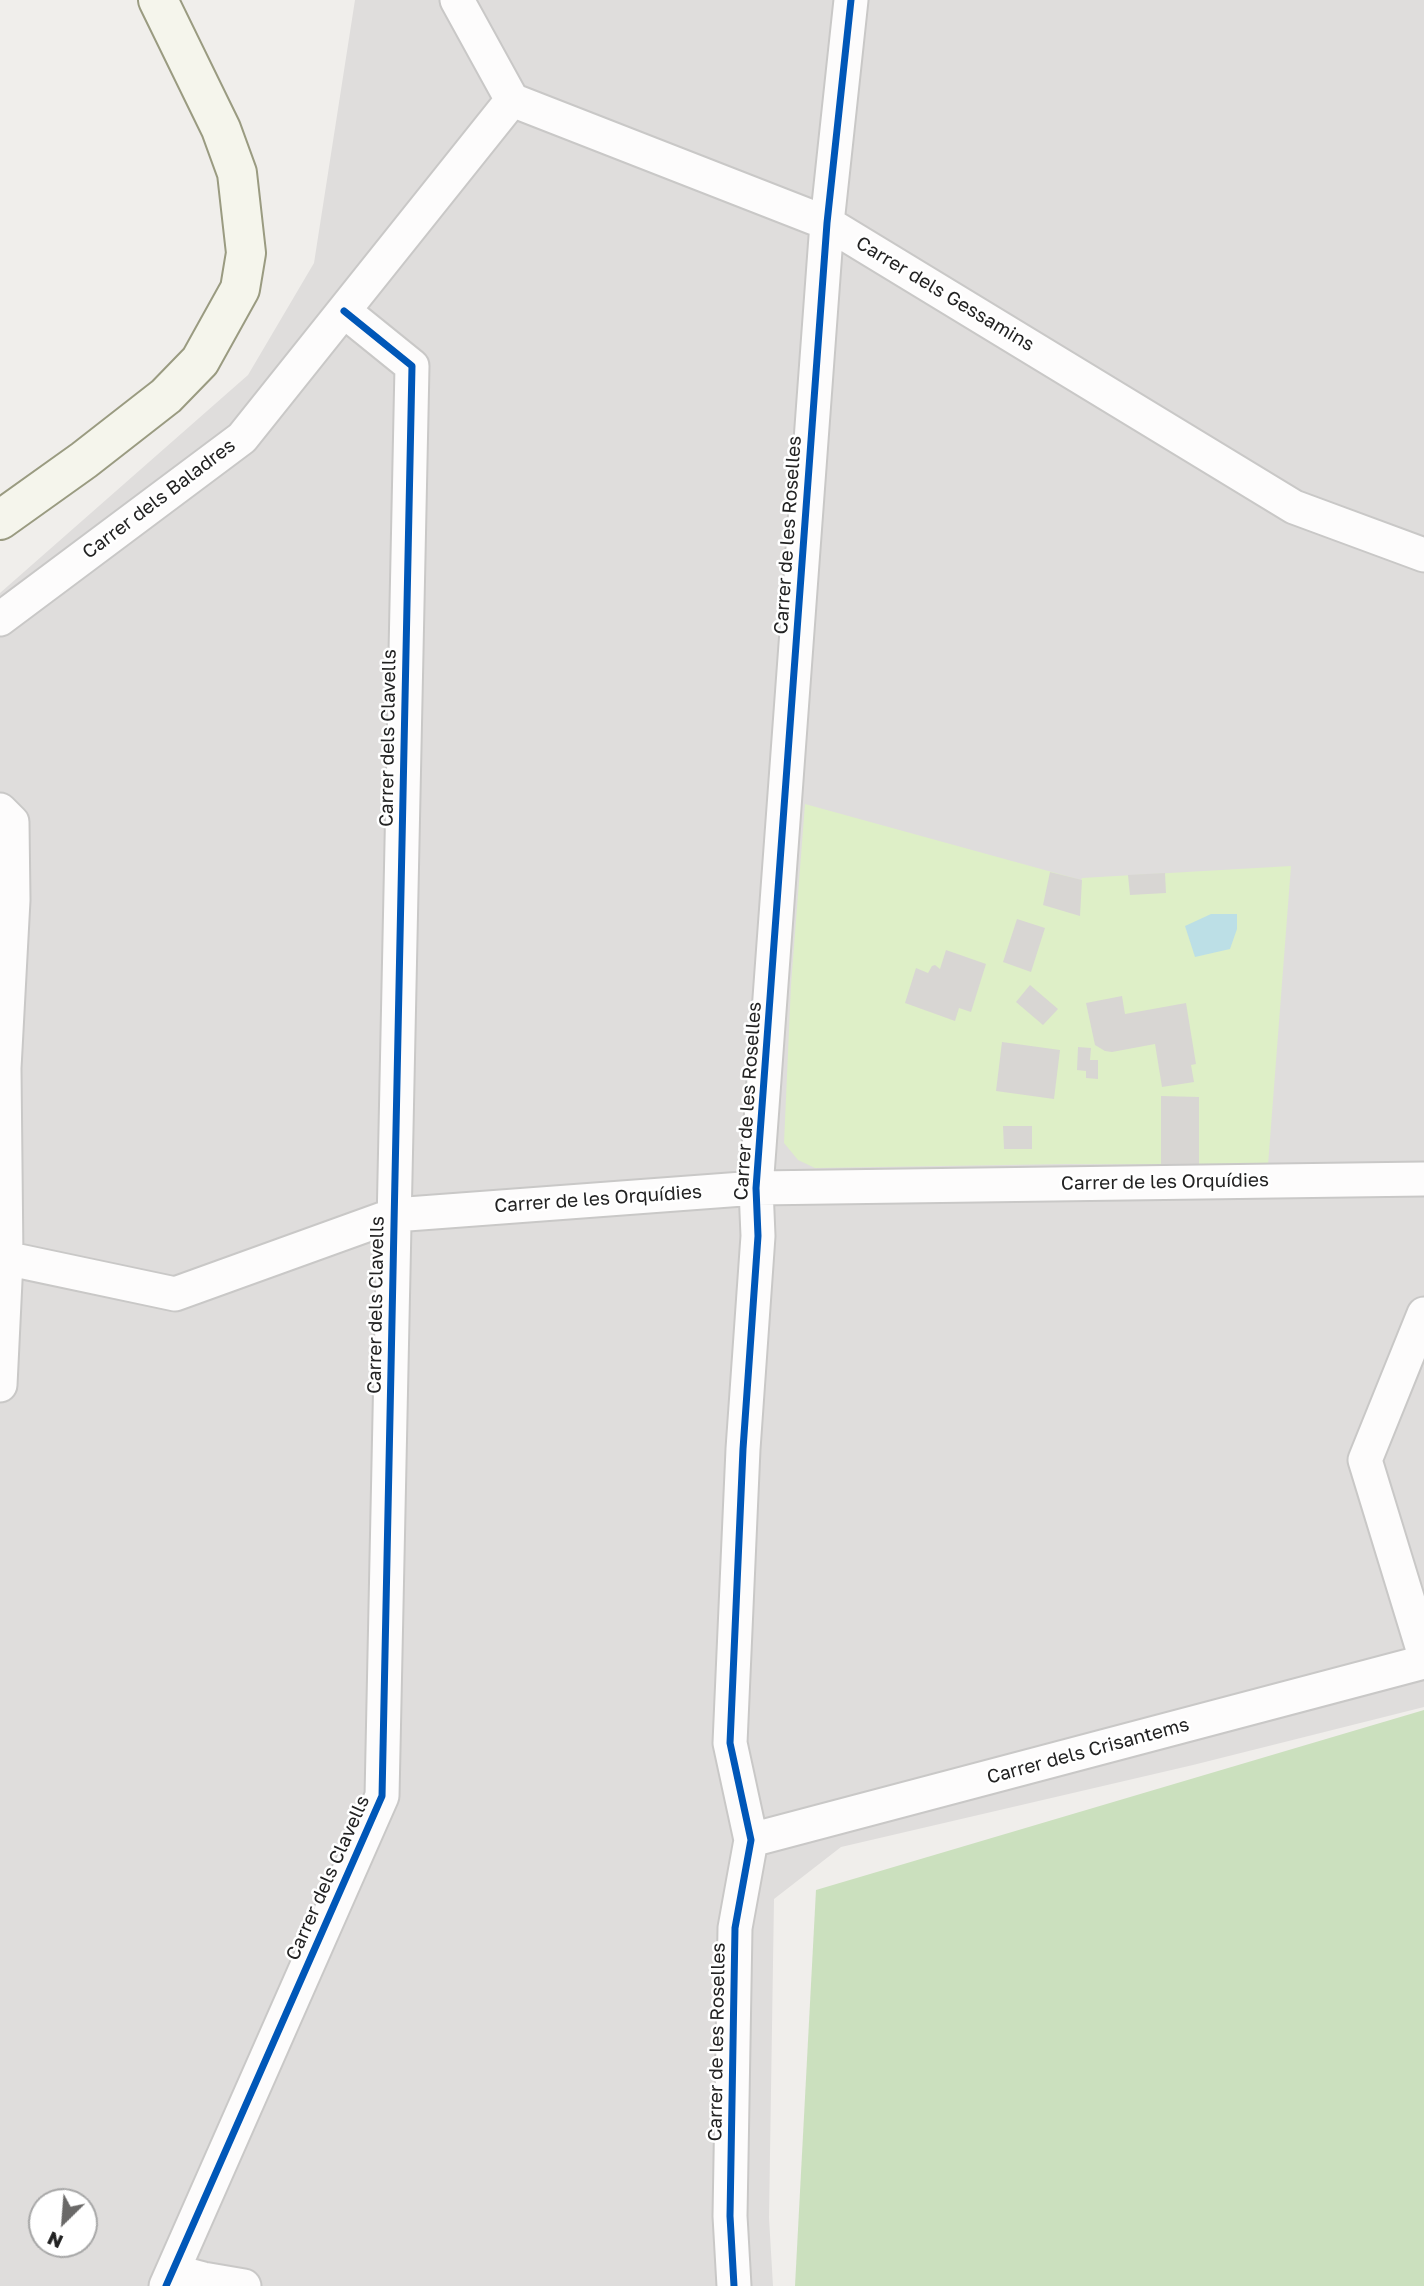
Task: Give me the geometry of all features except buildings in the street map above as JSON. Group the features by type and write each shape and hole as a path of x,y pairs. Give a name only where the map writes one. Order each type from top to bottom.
{"main road":[{"path":"0,520 166,396 201,361 240,289 246,253 237,173 221,129 158,0"}],"street":[{"path":"457,0 512,100"},
{"name":"Carrer de les Roselles","path":"734,2286 730,2216 735,1928 751,1840 730,1743 743,1449 758,1236 756,1188 827,223 850,0"},
{"name":"Carrer dels Gessamins","path":"512,100 827,223 1294,508 1424,555"},
{"name":"Carrer dels Baladres","path":"0,619 242,438 512,100"},
{"name":"Carrer dels Clavells","path":"169,2278 382,1796 412,366 344,311"},
{"path":"0,810 12,822 13,900 4,1068 0,1385"},
{"name":"Carrer de les Orquídies","path":"3,1259 175,1294 394,1215 756,1188 1424,1179"},
{"path":"1424,1314 1365,1460 1424,1653"},
{"name":"Carrer dels Crisantems","path":"751,1840 1424,1662"},
{"path":"169,2278 203,2279 244,2286"}],"shaded area":[{"path":"355,0 1424,0 1424,1707 1193,1765 841,1847 774,1899 769,2218 773,2286 0,2286 0,593 248,375 314,263"}],"green space":[{"path":"805,804 1081,880 1291,866 1268,1165 1066,1164 815,1168 798,1160 784,1143 791,985"},
{"path":"1424,1710 1424,2286 795,2286 816,1890"}],"water":[{"path":"1211,914 1237,914 1237,929 1230,949 1195,957 1185,926"}],"cycle path":[{"path":"734,2286 730,2216 735,1928 751,1840 730,1743 743,1449 758,1236 756,1188 827,223 851,0"},
{"path":"166,2286 382,1796 412,366 344,311"}]}
